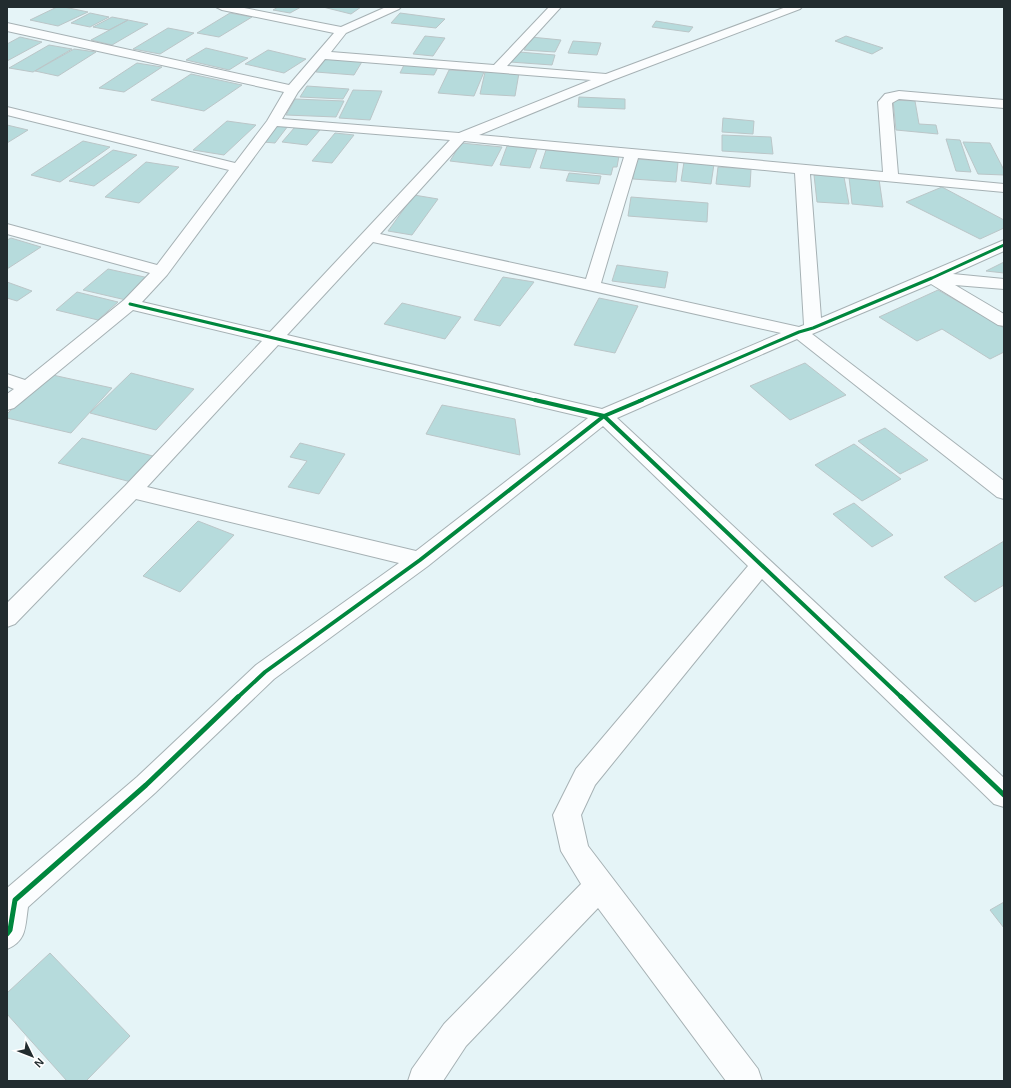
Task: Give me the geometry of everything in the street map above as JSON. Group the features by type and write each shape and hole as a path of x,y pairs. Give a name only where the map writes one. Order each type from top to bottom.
{"street":[{"path":"222,7 342,31"},
{"path":"7,404 130,304 161,271 273,122 292,90 342,31 394,7"},
{"path":"497,69 555,7"},
{"path":"763,8 791,9"},
{"path":"7,618 132,491 460,137 609,78 791,9"},
{"path":"7,28 292,90"},
{"path":"323,55 609,78"},
{"path":"956,100 990,91"},
{"path":"891,178 885,102 890,97 899,94 1004,104"},
{"path":"7,111 238,168"},
{"path":"273,122 460,137 1004,188"},
{"path":"592,286 632,153"},
{"path":"802,168 806,330"},
{"path":"7,229 161,271"},
{"path":"369,236 592,286 806,330 1004,492"},
{"path":"7,934 10,930 15,900 146,785 265,672 420,560 604,416 932,278 1004,245"},
{"path":"932,278 1004,284"},
{"path":"932,278 1004,321"},
{"path":"130,304 604,416 1004,795"},
{"path":"7,380 28,387"},
{"path":"132,491 420,560"},
{"path":"746,1081 599,886 575,851 567,815 585,777 761,565"},
{"path":"424,1081 454,1035 599,886"}],"building":[{"path":"57,7 88,12 58,26 30,20"},
{"path":"278,7 301,7 290,13 273,10"},
{"path":"323,7 361,7 351,14"},
{"path":"90,13 109,17 90,27 71,23"},
{"path":"230,13 252,17 219,37 197,33"},
{"path":"400,13 445,19 436,28 391,23"},
{"path":"112,17 128,20 109,30 93,27"},
{"path":"128,20 148,24 112,45 91,40"},
{"path":"656,21 693,27 689,32 652,27"},
{"path":"168,28 194,33 160,54 133,49"},
{"path":"425,36 445,38 433,56 413,54"},
{"path":"846,36 883,48 872,54 835,41"},
{"path":"20,37 42,42 7,61 7,44"},
{"path":"531,37 561,40 555,52 524,50"},
{"path":"573,41 601,43 597,55 568,53"},
{"path":"49,45 72,49 33,72 9,68"},
{"path":"206,48 248,58 229,70 186,60"},
{"path":"74,49 96,52 58,76 35,71"},
{"path":"268,50 306,59 284,73 245,64"},
{"path":"519,52 555,55 552,65 510,62"},
{"path":"325,58 363,60 354,75 316,72"},
{"path":"137,63 162,67 124,92 99,88"},
{"path":"404,65 438,67 434,75 400,73"},
{"path":"449,70 484,72 474,96 438,93"},
{"path":"485,72 519,73 515,96 480,94"},
{"path":"191,74 242,85 204,111 151,100"},
{"path":"307,86 349,89 343,99 300,97"},
{"path":"353,90 382,91 370,120 339,118"},
{"path":"579,97 625,99 625,109 578,107"},
{"path":"295,99 344,101 336,117 286,115"},
{"path":"893,100 915,101 919,124 936,125 938,134 896,130"},
{"path":"723,118 754,121 753,134 722,132"},
{"path":"227,121 256,125 224,155 193,150"},
{"path":"7,125 28,130 7,143"},
{"path":"276,125 288,126 275,143 263,142"},
{"path":"295,127 320,130 307,145 282,142"},
{"path":"335,133 354,135 332,163 312,161"},
{"path":"722,135 771,137 773,154 722,151"},
{"path":"946,139 960,140 971,172 956,171"},
{"path":"83,141 110,147 60,182 31,175"},
{"path":"963,142 990,143 1004,170 1004,175 978,174"},
{"path":"461,143 502,147 492,166 450,161"},
{"path":"507,146 537,149 530,168 500,165"},
{"path":"113,150 137,155 94,186 69,181"},
{"path":"546,150 619,156 617,167 613,167 611,175 540,168"},
{"path":"636,159 678,162 676,182 633,179"},
{"path":"146,162 179,167 139,203 105,197"},
{"path":"684,162 714,164 711,184 681,181"},
{"path":"718,167 751,169 750,187 716,184"},
{"path":"569,173 601,176 599,184 566,181"},
{"path":"814,175 844,177 849,204 817,202"},
{"path":"849,177 879,179 883,207 852,204"},
{"path":"942,187 1004,220 1004,228 980,239 906,202"},
{"path":"414,195 438,199 412,235 388,231"},
{"path":"631,197 708,203 707,222 628,216"},
{"path":"11,238 41,247 7,269 7,240"},
{"path":"1004,262 1004,273 986,271"},
{"path":"617,265 668,272 665,288 612,281"},
{"path":"108,269 149,278 126,300 83,290"},
{"path":"503,277 534,282 500,326 474,320"},
{"path":"7,282 32,291 17,301 7,298"},
{"path":"938,290 1004,328 1004,352 990,359 942,329 917,341 879,317"},
{"path":"77,292 118,302 98,320 56,310"},
{"path":"599,298 638,306 615,353 574,345"},
{"path":"402,303 461,317 445,339 384,324"},
{"path":"805,363 846,395 790,420 750,386"},
{"path":"131,373 194,389 156,430 90,413"},
{"path":"48,374 112,388 71,433 7,418 7,414"},
{"path":"442,405 515,419 520,455 426,434"},
{"path":"885,428 928,460 900,474 858,441"},
{"path":"82,438 157,457 135,483 58,463"},
{"path":"300,443 345,454 319,494 288,487 307,461 290,457"},
{"path":"854,444 901,479 862,501 815,465"},
{"path":"854,503 893,535 872,547 833,514"},
{"path":"198,521 234,535 180,592 143,576"},
{"path":"1004,541 1004,585 975,602 944,577"},
{"path":"1004,902 1004,928 990,910"},
{"path":"50,953 130,1036 86,1081 67,1081 7,1014 7,993"}],"cycle path":[{"path":"7,934 10,930 15,900 146,785 265,672 420,560 604,416 799,332 813,328 932,278 1004,245"},
{"path":"130,304 604,416 1004,795"}]}
